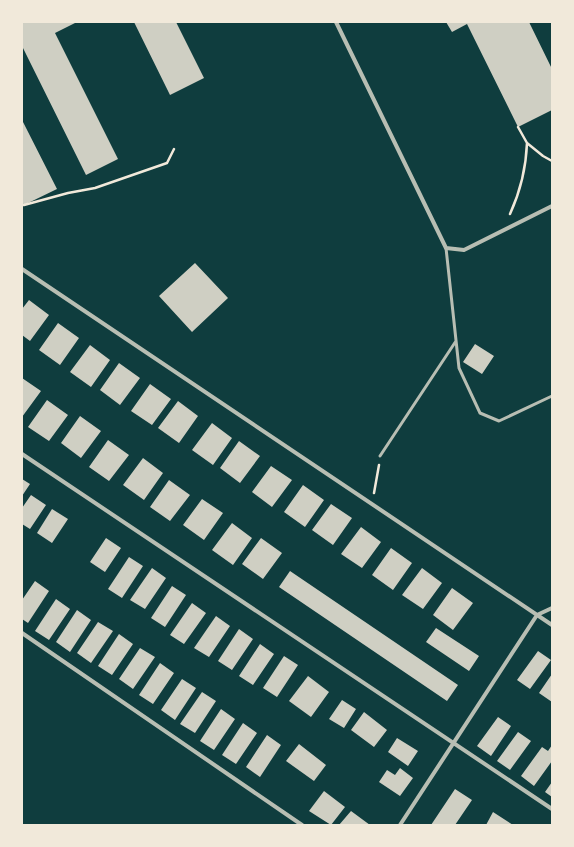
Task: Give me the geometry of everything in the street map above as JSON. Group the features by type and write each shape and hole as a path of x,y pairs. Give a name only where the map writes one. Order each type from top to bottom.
{"street":[{"path":"336,22 446,248 464,250 552,206"},
{"path":"23,272 372,504 552,626"},
{"path":"22,454 552,809"},
{"path":"400,825 537,616 552,608"},
{"path":"22,633 302,825"}],"lane":[{"path":"446,248 459,368 480,413 500,421 552,396"},
{"path":"380,456 456,341"}],"path":[{"path":"518,127 528,143 543,156 552,161"},
{"path":"504,229 518,196 526,167 528,143"},
{"path":"22,205 68,193 95,188 167,163 174,149"},
{"path":"372,504 380,456"}],"building":[{"path":"22,22 77,22 55,33 118,159 86,175 22,46"},
{"path":"134,22 176,22 204,78 170,95"},
{"path":"446,22 529,22 552,69 552,110 518,127 467,24 452,32"},
{"path":"22,120 57,189 24,205 22,202"},
{"path":"195,263 228,298 192,332 159,296"},
{"path":"29,300 49,315 30,341 22,335 22,309"},
{"path":"58,323 79,338 60,365 39,350"},
{"path":"475,344 494,356 482,374 463,362"},
{"path":"90,345 110,360 91,387 70,372"},
{"path":"119,363 140,378 120,405 100,390"},
{"path":"22,378 41,391 22,417"},
{"path":"150,384 171,399 152,425 131,411"},
{"path":"47,400 68,415 49,441 28,427"},
{"path":"178,401 198,416 179,443 158,428"},
{"path":"80,416 101,431 81,458 61,443"},
{"path":"212,423 232,438 213,465 192,450"},
{"path":"108,440 129,455 109,481 89,467"},
{"path":"239,441 260,456 240,483 220,468"},
{"path":"143,458 163,473 144,500 123,485"},
{"path":"271,466 292,480 272,507 252,492"},
{"path":"22,479 30,484 22,496"},
{"path":"169,480 190,495 170,521 150,507"},
{"path":"303,485 324,500 305,527 284,512"},
{"path":"31,495 46,505 30,529 22,524 22,508"},
{"path":"202,499 223,513 204,540 183,525"},
{"path":"331,504 352,518 333,545 312,530"},
{"path":"52,509 68,519 52,543 37,533"},
{"path":"232,523 252,538 233,565 212,550"},
{"path":"361,527 381,542 362,568 341,554"},
{"path":"106,538 121,548 105,572 90,562"},
{"path":"261,538 282,553 263,579 242,564"},
{"path":"391,548 412,563 393,590 372,575"},
{"path":"129,557 143,566 122,598 108,589"},
{"path":"152,568 166,578 145,609 130,600"},
{"path":"422,568 442,583 423,609 402,595"},
{"path":"290,571 458,685 447,701 279,587"},
{"path":"35,581 49,591 28,623 22,619 22,600"},
{"path":"172,586 186,595 165,627 151,618"},
{"path":"452,588 473,603 453,630 433,615"},
{"path":"56,599 70,609 49,640 35,631"},
{"path":"192,603 206,613 184,644 170,635"},
{"path":"77,610 91,620 70,652 56,642"},
{"path":"216,616 230,626 209,657 194,648"},
{"path":"98,622 113,631 91,663 77,653"},
{"path":"436,628 479,656 469,671 426,642"},
{"path":"239,629 253,639 232,670 218,661"},
{"path":"119,634 133,644 112,675 98,666"},
{"path":"260,644 274,654 253,685 239,676"},
{"path":"140,648 155,657 133,689 119,679"},
{"path":"538,651 551,660 530,689 517,680"},
{"path":"284,656 298,665 277,697 263,688"},
{"path":"160,663 174,673 153,704 139,695"},
{"path":"552,674 552,702 539,693"},
{"path":"308,676 329,692 311,717 289,701"},
{"path":"182,679 196,688 175,720 161,710"},
{"path":"202,692 216,701 195,733 180,724"},
{"path":"342,700 356,709 344,728 329,719"},
{"path":"221,709 235,719 214,750 200,741"},
{"path":"364,712 387,730 374,747 351,730"},
{"path":"498,717 511,726 491,756 477,746"},
{"path":"243,723 257,733 236,764 222,755"},
{"path":"518,732 531,741 510,770 497,761"},
{"path":"267,735 281,745 260,777 246,767"},
{"path":"397,738 418,751 408,766 388,752"},
{"path":"299,744 326,765 314,781 286,761"},
{"path":"552,745 552,761 534,786 521,776 542,747 548,751"},
{"path":"400,768 413,778 400,796 379,782 387,770 395,775"},
{"path":"552,782 552,797 545,792"},
{"path":"455,789 472,800 455,825 431,825"},
{"path":"324,791 345,807 331,825 309,811"},
{"path":"351,811 370,825 339,825"},
{"path":"493,812 513,825 486,825"}]}
